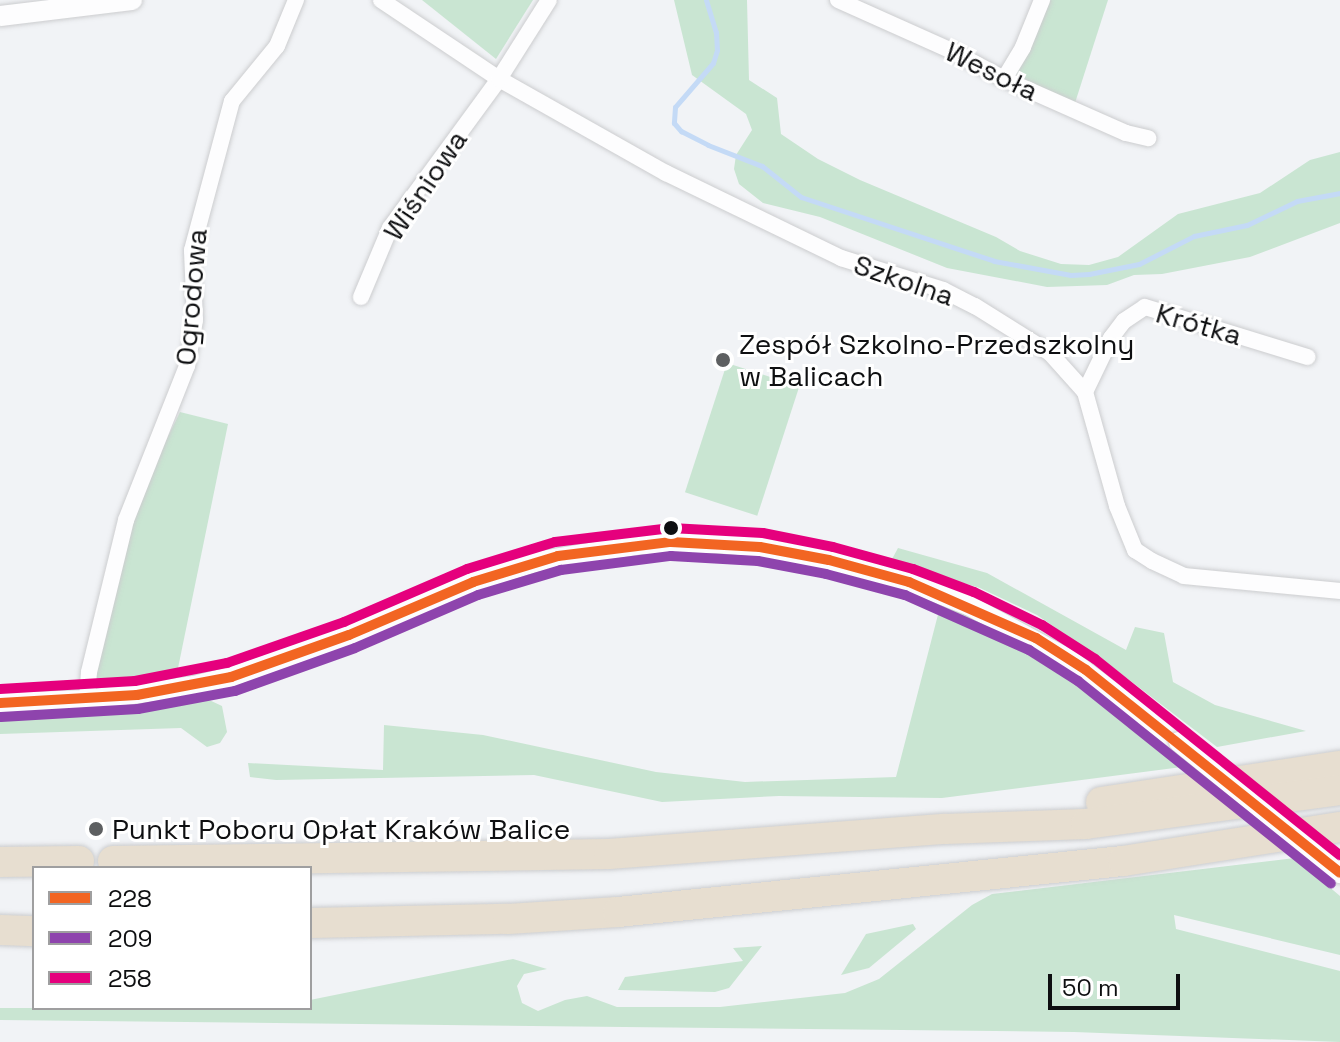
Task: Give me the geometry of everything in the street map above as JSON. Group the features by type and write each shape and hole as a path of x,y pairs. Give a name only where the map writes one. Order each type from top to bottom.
{"highway":[{"path":"945,829 1340,766"},
{"path":"113,861 609,854 945,829 1086,824 1340,790"},
{"path":"312,923 508,919 618,912 1123,861 1340,827"},
{"path":"0,862 79,861"},
{"path":"0,930 32,931"}],"street":[{"path":"0,16 132,0"},
{"name":"Ogrodowa","path":"87,700 89,672 126,520 187,366 195,320 192,250 199,213 232,101 277,46 296,0"},
{"name":"Szkolna","path":"381,0 499,79 666,173 841,258 943,290 975,306 1050,353 1085,392 1117,506 1135,550 1184,576 1340,591"},
{"name":"Wiśniowa","path":"361,297 390,228 499,79 549,0"},
{"name":"Wesoła","path":"838,0 950,50 1004,79 1126,133 1148,138"},
{"path":"1004,79 1023,47 1042,0"},
{"name":"Krótka","path":"1085,392 1111,338 1124,321 1145,307 1308,357"},
{"path":"0,703 87,700 165,691 231,677 349,635 473,582 535,562 634,545 717,543 829,560 909,582 968,605 1070,660 1179,742 1340,873"}],"green space":[{"path":"422,0 533,0 496,59"},
{"path":"674,0 747,0 749,80 777,98 781,134 818,159 860,180 996,237 1020,251 1061,264 1089,265 1118,257 1178,214 1260,193 1310,160 1340,152 1340,223 1250,257 1162,274 1134,275 1107,285 1047,287 947,268 820,217 763,203 739,184 734,169 736,155 752,130 746,114 692,75"},
{"path":"1049,0 1108,0 1074,106 1014,77"},
{"path":"727,363 799,386 757,516 685,492"},
{"path":"180,412 228,424 177,673 92,681 137,500"},
{"path":"898,548 987,573 1126,650 1135,627 1164,633 1173,682 1215,705 1306,731 1217,747 1111,666 1037,615 980,588 891,561"},
{"path":"941,603 1004,627 1062,666 1151,732 1148,741 1182,767 942,798 779,796 662,802 534,775 276,780 250,777 248,763 383,770 384,725 483,735 656,772 745,782 896,777"},
{"path":"207,699 222,706 227,732 220,743 207,747 181,728 0,734 0,719 16,716"},
{"path":"1295,858 1340,896 1340,955 1174,915 1176,929 1340,971 1340,1042 1074,1032 0,1020 0,1008 312,1010 312,1000 513,959 547,969 524,974 517,986 522,1003 538,1011 565,1000 587,996 617,1007 720,1007 845,993 879,979 972,905 992,894"},
{"path":"913,924 916,929 869,968 841,975 866,934"},
{"path":"762,946 729,988 715,992 618,990 625,977 743,961 733,948"}],"waterway":[{"path":"706,0 716,32 717,50 713,63 675,107 674,123 681,131 762,166 801,197 994,261 1071,275 1089,274 1139,264 1194,236 1247,225 1297,201 1340,193"}],"transit line":[{"name":"258","path":"0,689 135,681 227,663 344,622 467,569 555,542 671,528 763,533 833,547 913,569 974,592 1042,625 1095,659 1340,855"},
{"name":"228","path":"0,703 137,695 231,677 349,635 473,582 558,556 671,542 760,547 829,560 909,582 1036,638 1086,670 1340,873"},
{"name":"209","path":"1,717 138,709 235,691 355,648 478,595 561,570 671,556 758,561 826,574 905,595 1029,650 1078,681 1331,884"}],"place":[{"name":"Zespół Szkolno-Przedszkolny w Balicach","path":"723,360"},
{"name":"Punkt Poboru Opłat Kraków Balice","path":"96,829"}]}
